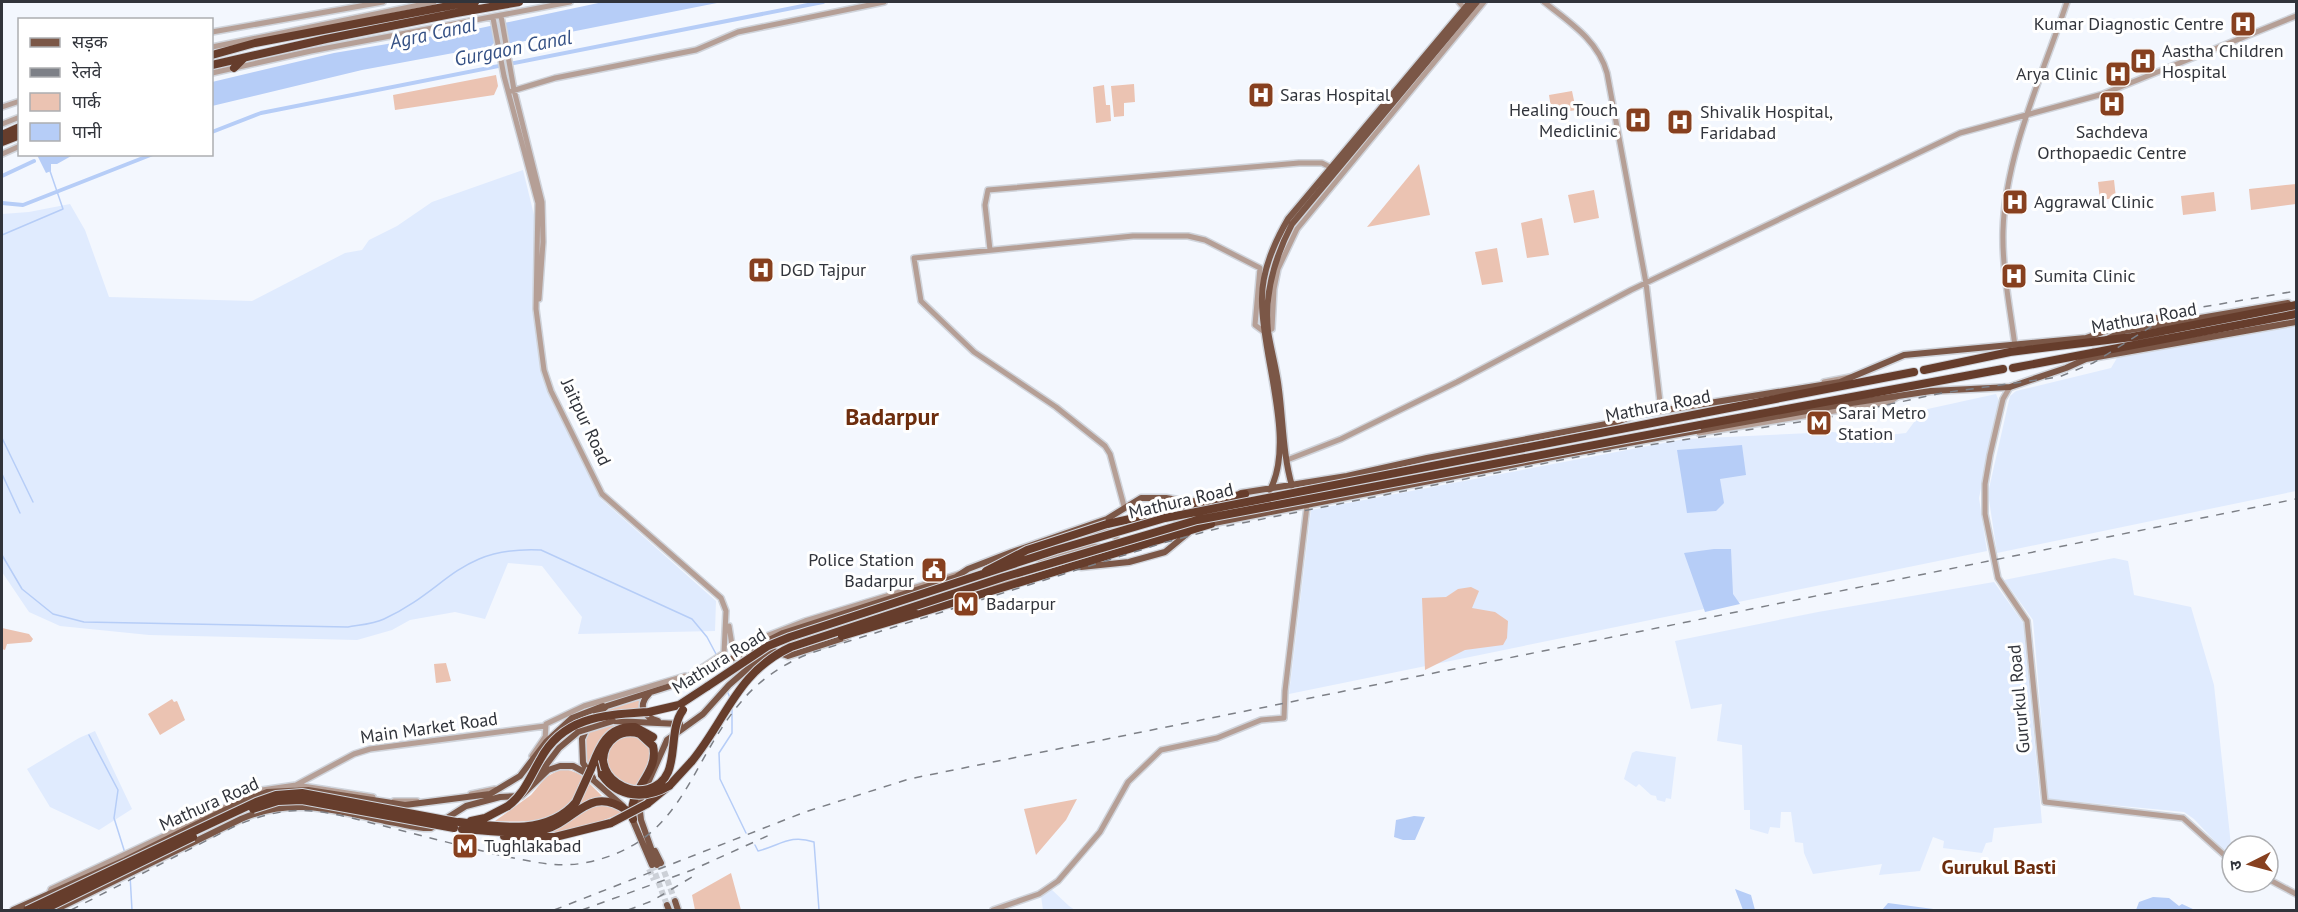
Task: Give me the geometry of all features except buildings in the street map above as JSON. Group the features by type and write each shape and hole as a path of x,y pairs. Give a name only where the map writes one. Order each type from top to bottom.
{"highway":[{"path":"213,66 455,9 475,2"},
{"path":"213,50 455,9 518,2"},
{"path":"232,43 243,46"},
{"path":"213,66 230,69 245,57"},
{"path":"2,135 18,128"},
{"path":"2,142 18,136"},
{"name":"Mathura Road","path":"1924,370 2010,352 2104,341 2245,315 2296,303"},
{"path":"2217,314 2245,315"},
{"name":"Mathura Road","path":"2013,368 2296,314"},
{"name":"Mathura Road","path":"43,910 258,806 278,801 302,800 525,838 573,834 601,827 627,816 669,786 701,751 750,675 777,653 813,644 1004,577 1197,520 1456,469 2003,369"},
{"name":"Mathura Road","path":"27,910 256,802 276,795 302,793 460,826 485,818 512,803 527,786 547,748 569,727 598,716 672,707 778,641 1056,550 1195,511 1914,372"},
{"path":"975,578 1027,550 1162,511 1243,494"},
{"path":"813,644 1210,524"},
{"path":"655,766 652,746 648,739 637,733 617,735 604,751 605,769 617,784 639,790 658,784 672,765 673,729 680,715 733,669"},
{"path":"460,826 527,826 558,818 579,798 602,744 614,731 635,727 651,735 656,742 659,755 655,766 633,798 633,819"},
{"path":"602,744 598,761 600,771 616,789 631,795 644,795 669,786"},
{"path":"460,826 511,832 544,829 564,821 587,803 607,801 626,810"}],"main road":[{"path":"1270,490 1280,460 1263,281 1276,242 1288,219 1464,8 1475,2"},
{"path":"1292,486 1277,368 1266,331 1269,291 1275,264 1292,224 1318,197 1475,2"},
{"path":"2104,341 2124,331 2217,314 2296,303"},
{"name":"Mathura Road","path":"13,910 258,796 290,790 308,790 405,805 484,796 503,789 520,776 545,740 572,718 612,703 675,685 705,673 783,633 962,573 981,564 1107,519 1124,506 1148,497 1190,502 1239,492 1243,494 1270,490 1617,422 1646,414 1829,383 1857,377 1904,355 1931,350 2015,346 2086,338 2125,324 2157,318 2172,322"},
{"path":"2086,359 2296,322"},
{"name":"Mathura Road","path":"642,830 639,799 669,738 689,724 767,652 773,651 785,656 793,655 813,644 876,630 1084,566 1129,562 1165,552 1184,535 1210,524 1647,440 1897,396 2010,387 2038,379 2086,359 2093,352"},
{"path":"1677,409 1687,412 1690,420 1690,430 1682,434"},
{"path":"1646,414 1637,420 1635,429 1640,438 1647,440"},
{"path":"1307,483 1315,490 1310,505"},
{"path":"1243,494 1241,506 1247,517"},
{"path":"1169,535 1162,527 1167,520 1241,506"},
{"path":"783,633 792,633 797,639 798,648 793,655"},
{"path":"705,673 714,672 722,678 724,687 721,694"},
{"path":"652,692 643,702 644,713 651,719 673,724"},
{"path":"612,703 591,719 582,739 583,763 593,778 626,810 642,830 655,866 646,841"},
{"path":"531,788 554,753 578,732 613,721 689,724"},
{"path":"531,788 545,773 560,766 573,766 593,778"},
{"name":"Mathura Road","path":"55,910 258,811 287,806 311,806 427,828 445,821 466,807 500,797 518,797 531,788"},
{"path":"438,801 445,803 449,808 445,821"},
{"path":"403,824 405,805"},
{"path":"195,825 199,839"},
{"path":"150,847 155,860"},
{"path":"669,906 677,910"}],"street":[{"path":"213,32 383,2"},
{"path":"213,50 232,43 434,2"},
{"path":"465,2 476,21"},
{"path":"518,2 518,12"},
{"path":"213,73 476,21 493,20 518,12 568,2"},
{"path":"511,92 555,78 696,50 744,31 884,2"},
{"path":"1459,2 1464,8"},
{"path":"1318,197 1484,2"},
{"path":"1544,2 1591,42 1605,65 1646,283 1660,402 1666,407 1677,409"},
{"path":"2015,346 2003,230 2009,187 2031,104 2067,2"},
{"path":"1287,460 1341,439 1457,382 1646,283 1960,133 2103,94 2296,16"},
{"name":"Jaitpur Road","path":"501,18 511,75 511,92"},
{"name":"Jaitpur Road","path":"493,20 504,76 511,92 542,202 543,242 539,301 547,372 558,400 604,494 725,599 731,646"},
{"path":"2,107 18,101"},
{"path":"2031,104 2040,112"},
{"path":"2,124 18,118"},
{"path":"2,153 18,147"},
{"path":"990,250 985,205 988,190 1299,163 1322,163 1332,168"},
{"path":"1124,506 1110,454 1105,446 1056,407 975,352 919,299 915,256 1142,236 1197,237 1260,268 1255,325 1266,331"},
{"path":"1994,389 2003,399 2010,387"},
{"name":"Gururkul Road","path":"2003,399 1985,484 1985,514 1998,578 2027,621 2045,802 2183,818 2220,851"},
{"path":"1646,414 1660,402"},
{"path":"993,910 1052,886 1100,832 1128,782 1159,752 1217,738 1261,720 1284,718 1285,691 1310,505"},
{"path":"876,630 893,620 991,586 1116,549 1117,537 1104,527 1019,558 981,564"},
{"path":"813,644 830,630 843,625 1092,546 1102,548 1114,544 1117,537"},
{"path":"1098,555 1102,548"},
{"path":"675,685 722,656 731,646 928,584"},
{"path":"731,646 755,646"},
{"name":"Main Market Road","path":"290,790 345,758 370,749 545,726 584,706 695,672"},
{"path":"126,857 249,794 296,785 406,801 502,787 517,775 545,740 545,726"},
{"path":"2280,885 2296,894"}],"shaded area":[{"path":"523,170 534,215 534,287 544,372 553,398 601,499 716,601 715,631 578,634 582,617 542,566 508,563 485,619 455,612 410,620 392,630 357,640 149,635 60,626 29,612 2,572 2,214 29,212 70,204 85,230 109,297 252,301 345,253 362,250 369,240 397,226 432,202"},
{"path":"2296,319 2296,491 1997,553 1988,493 2010,396 2016,391 2111,368 2117,358 2144,349"},
{"path":"1996,394 1999,401 1979,498 1987,551 1289,694 1311,510 1685,439 1833,432 1870,437 1906,433 1923,410"},
{"path":"2114,558 2128,561 2134,595 2191,607 2214,685 2230,834 2220,834 2220,847 2194,819 2184,812 2048,799 2033,620 2004,580"},
{"path":"1994,582 2024,624 2042,823 1994,828 1992,842 1986,843 1982,853 1943,848 1944,841 1933,837 1920,871 1879,875 1882,864 1813,874 1804,853 1803,843 1795,842 1791,812 1781,812 1780,828 1770,827 1768,834 1750,829 1750,810 1744,810 1742,745 1717,741 1722,704 1691,709 1675,641 1818,612"},
{"path":"95,731 132,809 99,830 50,807 27,769"},
{"path":"1636,751 1676,757 1671,799 1666,798 1665,802 1657,800 1656,796 1651,795 1639,784 1636,787 1624,779 1632,753"},
{"path":"1051,889 1075,910 1043,910 1041,896"}],"green space":[{"path":"496,75 498,86 494,95 395,110 393,95"},
{"path":"1134,84 1135,102 1124,103 1124,116 1114,117 1111,86"},
{"path":"1104,85 1106,105 1110,105 1111,121 1096,123 1093,87"},
{"path":"1572,91 1576,110 1552,114 1549,95"},
{"path":"1419,164 1430,215 1367,227"},
{"path":"2114,180 2116,198 2100,200 2098,182"},
{"path":"2296,184 2296,204 2251,210 2249,189"},
{"path":"1594,190 1599,218 1574,223 1568,195"},
{"path":"2214,192 2216,211 2183,215 2181,196"},
{"path":"1542,218 1549,255 1527,258 1521,223"},
{"path":"1497,248 1503,282 1482,285 1475,252"},
{"path":"1471,587 1479,591 1472,608 1495,612 1508,621 1507,638 1503,645 1465,650 1425,670 1422,598 1446,597 1458,589"},
{"path":"2,628 29,634 33,639 31,642 7,644 5,650 2,649"},
{"path":"446,663 451,681 436,683 434,664"},
{"path":"643,697 642,714 646,719 612,718 625,724 610,730 601,740 589,769 584,744 594,719 607,708"},
{"path":"172,699 174,702 177,701 185,720 160,735 148,714"},
{"path":"622,736 638,736 650,746 652,760 637,786 626,785 618,781 611,775 608,767 609,751"},
{"path":"563,768 580,774 602,796 579,805 574,801 566,809 548,818 527,821 495,821 531,795 546,777"},
{"path":"1077,799 1066,820 1036,855 1024,809"},
{"path":"594,804 611,805 622,813 586,827 545,834"},
{"path":"731,873 741,910 695,910 692,895"}],"water":[{"path":"603,2 722,2 520,42 503,44 496,41 491,46 362,70 213,106 213,82 334,53 476,29"},
{"path":"38,156 71,156 57,164 51,164 51,171 46,173"},
{"path":"1742,445 1746,475 1720,479 1724,503 1716,511 1687,513 1677,450"},
{"path":"1731,549 1733,594 1740,604 1705,612 1684,553"},
{"path":"1414,816 1425,817 1415,840 1394,837 1396,820"},
{"path":"1735,889 1751,895 1755,910 1743,910"},
{"path":"2153,897 2169,898 2179,906 2182,904 2195,910 2136,910 2139,902"},
{"path":"1888,903 1941,910 1882,910"}],"waterway":[{"name":"Gurgaon Canal","path":"213,132 261,113 823,2"},
{"name":"Gurgaon Canal","path":"2,203 23,205 148,156"},
{"name":"Agra Canal","path":"2,176 34,161"},
{"path":"2,235 63,209 50,171"},
{"path":"2,438 33,502"},
{"path":"2,474 20,513"},
{"path":"2,555 22,589 53,614 84,622 348,627 384,619 406,607 472,562 491,555 513,551 541,550 692,619 707,637 716,654"},
{"path":"728,693 730,698"},
{"path":"732,709 732,733 719,753 720,779 746,833"},
{"path":"89,735 118,790 114,818 125,853"},
{"path":"755,845 758,851 798,839 814,842 819,910"},
{"path":"130,875 132,910"}],"tunnel":[{"path":"661,863 675,901"},
{"path":"652,865 667,905"},
{"path":"649,869 654,880"}],"railway":[{"path":"71,910 233,827 262,816 303,810 340,815 533,862 566,865 589,862 621,852 645,837 665,818 681,797 723,726 748,694 773,673 811,653 1163,543 1227,526 1597,453 1825,418 1942,393 2059,377 2093,363 2165,318 2191,309 2296,291"},
{"path":"554,910 805,812 909,779 2296,499"},
{"path":"582,910 692,870 774,833"},
{"path":"628,910 652,901 697,874"}],"place":[{"name":"Kumar Diagnostic Centre","path":"2243,24"},
{"name":"Aastha Children Hospital","path":"2143,61"},
{"name":"Arya Clinic","path":"2118,74"},
{"name":"Saras Hospital","path":"1261,95"},
{"name":"Sachdeva Orthopaedic Centre","path":"2112,104"},
{"name":"Healing Touch Mediclinic","path":"1638,120"},
{"name":"Shivalik Hospital, Faridabad","path":"1680,122"},
{"name":"Aggrawal Clinic","path":"2015,202"},
{"name":"DGD Tajpur","path":"761,270"},
{"name":"Sumita Clinic","path":"2014,276"},
{"name":"Sarai Metro Station","path":"1819,423"},
{"name":"Police Station Badarpur","path":"934,570"},
{"name":"Badarpur","path":"966,604"},
{"name":"Tughlakabad","path":"465,846"}],"district":[{"name":"Badarpur","path":"892,417"},
{"name":"Gurukul Basti","path":"1999,867"}]}
